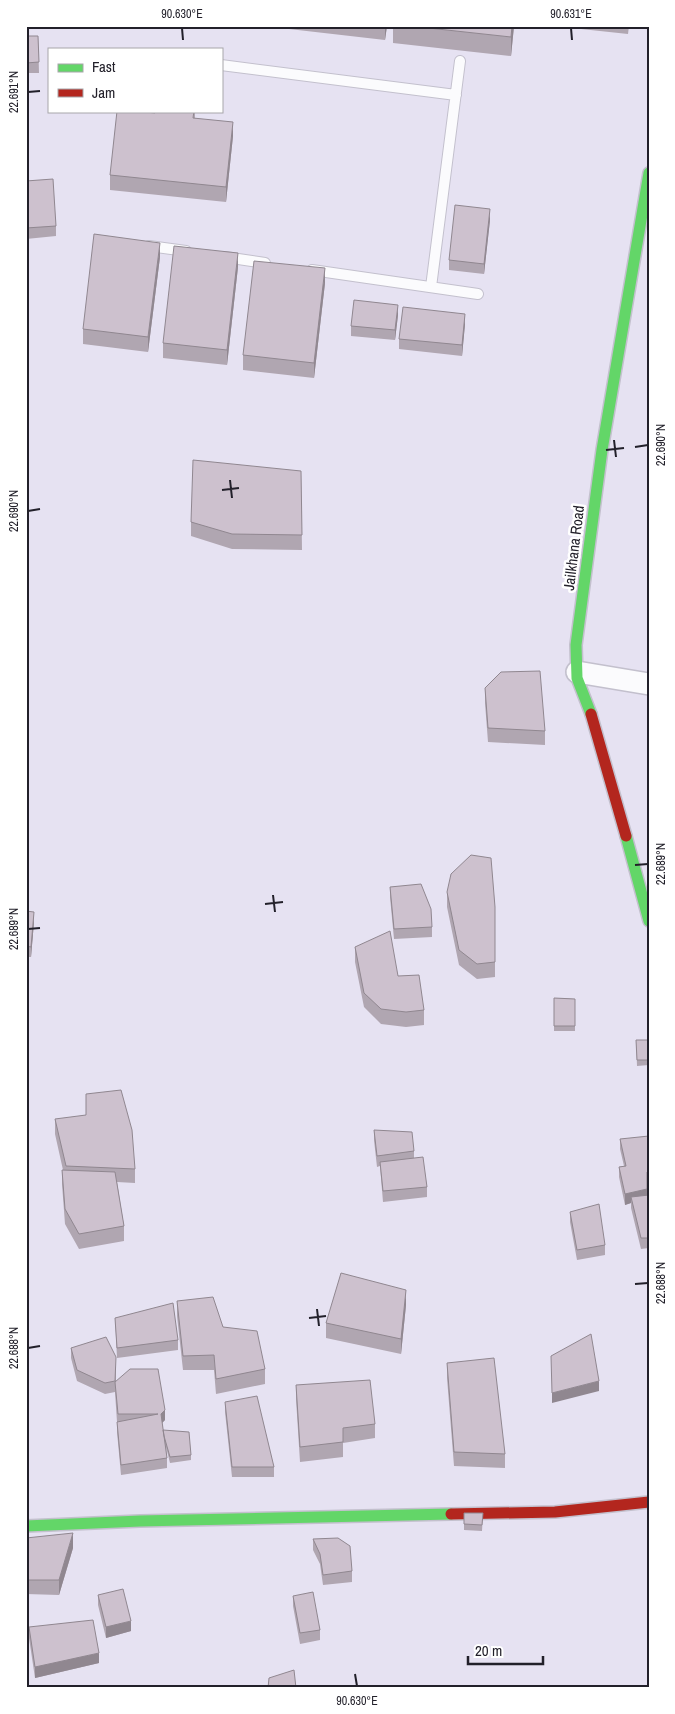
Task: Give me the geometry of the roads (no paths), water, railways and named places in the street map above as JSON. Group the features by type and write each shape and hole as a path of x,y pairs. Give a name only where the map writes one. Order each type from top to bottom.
{"street":[{"name":"Jailkhana Road","path":"649,173 602,450 576,645 577,678 614,790 649,921"},
{"path":"576,672 649,684"},
{"path":"26,1526 140,1521 555,1512 649,1502"}],"lane":[{"path":"431,287 460,62"},
{"path":"222,65 456,96"},
{"path":"141,245 199,253"},
{"path":"219,256 276,265"},
{"path":"305,269 478,294"}]}
